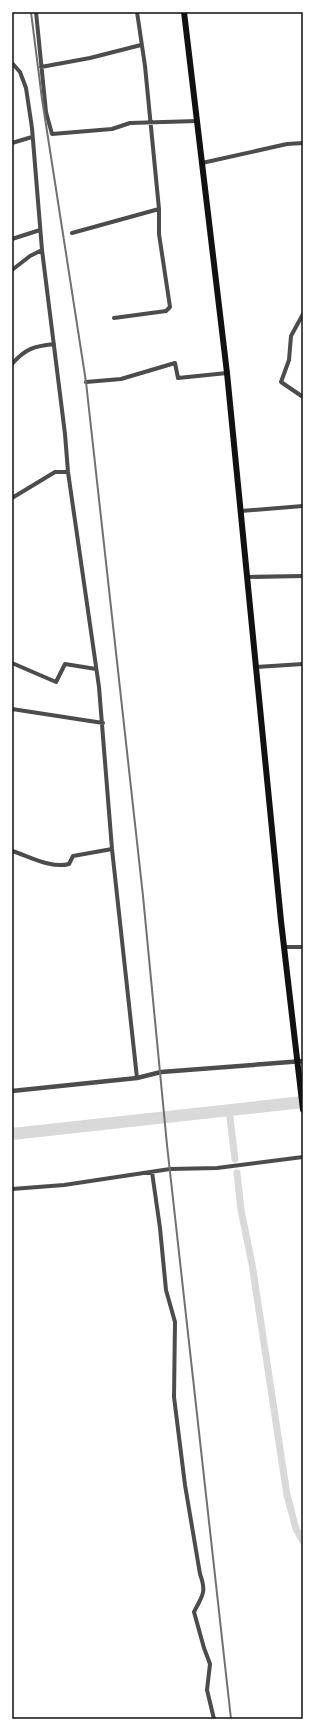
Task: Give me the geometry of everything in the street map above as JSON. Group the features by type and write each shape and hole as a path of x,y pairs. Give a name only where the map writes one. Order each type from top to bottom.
{"highway":[{"path":"184,12 241,511 284,947 301,1061 300,1083 303,1110"}],"street":[{"path":"36,12 46,112 52,134 112,129 130,123 197,121"},
{"path":"114,318 166,311 170,308 160,234 159,208 145,66 137,12"},
{"path":"41,67 90,58 141,46"},
{"path":"12,63 20,72 26,88 42,250 65,434 68,472 103,723 112,849 137,1078"},
{"path":"12,143 32,137"},
{"path":"202,163 287,144 303,142"},
{"path":"72,233 159,208"},
{"path":"12,239 40,230"},
{"path":"12,270 30,256 42,250"},
{"path":"303,314 291,336 289,360 281,382 303,397"},
{"path":"12,364 20,355 35,346 54,344"},
{"path":"86,382 120,379 175,363 178,378 226,373"},
{"path":"12,498 55,472 68,472"},
{"path":"241,511 303,506"},
{"path":"247,577 303,576"},
{"path":"12,663 56,682 65,664 96,669"},
{"path":"256,667 303,664"},
{"path":"12,709 103,723"},
{"path":"12,851 64,866 69,864 73,856 112,849"},
{"path":"284,947 303,947"},
{"path":"12,1091 137,1078 161,1072 301,1061"},
{"path":"12,1189 64,1185 170,1169 217,1168 303,1157"},
{"path":"152,1172 160,1228 166,1290 174,1322 174,1397 184,1485 200,1574 204,1586 203,1597 194,1612 210,1664 207,1690 214,1719"}],"waterway":[{"path":"12,1134 303,1102"},
{"path":"229,1110 235,1159"},
{"path":"237,1173 241,1210 252,1264 287,1495 296,1529 303,1541"}],"railway":[{"path":"31,12 42,99 86,382 143,896 167,1145 231,1719"}]}
